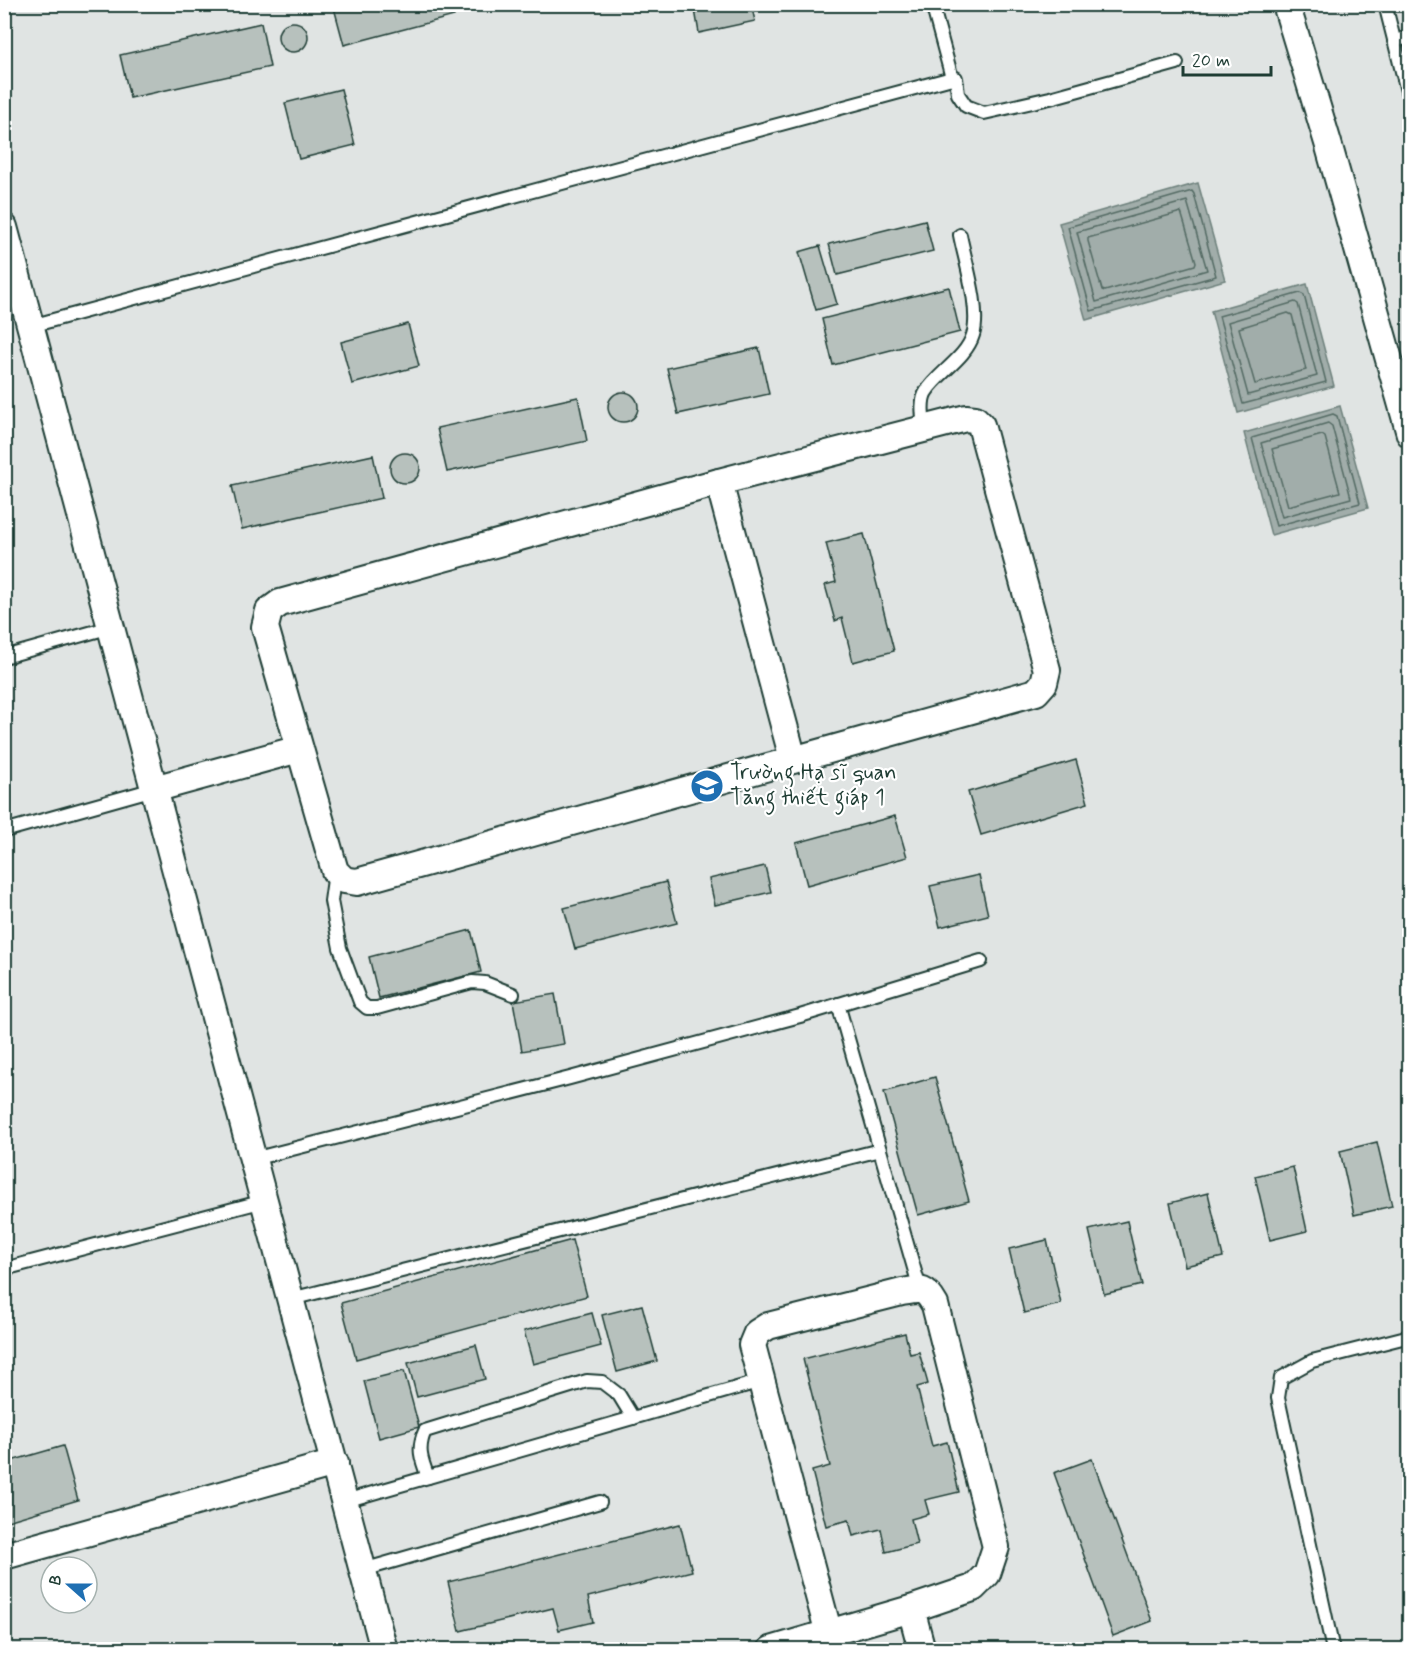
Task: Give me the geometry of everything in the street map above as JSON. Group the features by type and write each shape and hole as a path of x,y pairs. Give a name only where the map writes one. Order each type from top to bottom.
{"street":[{"path":"1286,4 1328,143 1410,434"},
{"path":"4,227 384,1650"},
{"path":"966,418 975,419 981,425 1047,670 1044,683 1036,692 357,882 344,880 335,871 265,627 269,611 280,603 924,428 966,418"},
{"path":"719,482 793,759"},
{"path":"154,789 299,749"},
{"path":"771,1650 829,1634 911,1609 973,1588 987,1574 996,1547 935,1305 929,1294 920,1289 768,1326 757,1333 752,1345 829,1634"},
{"path":"4,1556 335,1463"},
{"path":"911,1609 922,1650"}],"lane":[{"path":"932,4 952,78"},
{"path":"1385,4 1410,103"},
{"path":"1394,40 1410,37"},
{"path":"31,326 952,78 956,78 958,94 966,106 984,113 1050,98 1178,63"},
{"path":"924,428 925,393 958,359 973,336 976,313 960,235"},
{"path":"4,657 111,627"},
{"path":"4,831 154,789"},
{"path":"335,871 330,901 340,948 360,1002 367,1008 377,1008 472,982 485,983 513,994"},
{"path":"253,1159 582,1075 838,1004 981,961"},
{"path":"838,1004 920,1289"},
{"path":"291,1299 880,1150"},
{"path":"4,1269 264,1201"},
{"path":"1333,1650 1278,1398 1281,1378 1312,1361 1410,1336"},
{"path":"345,1501 761,1381"},
{"path":"428,1477 419,1455 420,1442 425,1431 587,1382 602,1382 619,1395 633,1418"},
{"path":"363,1570 600,1502"}],"shaded area":[{"name":"Trường Hạ sĩ quan Tăng thiết giáp 1","path":"5,5 1409,5 1409,1649 5,1650"}],"water":[{"path":"1198,183 1225,280 1086,320 1059,223"},
{"path":"1307,284 1334,386 1238,413 1211,311"},
{"path":"1340,406 1368,508 1271,535 1244,433"}],"building":[{"path":"333,4 452,4 454,16 344,45"},
{"path":"694,4 751,4 755,21 699,33"},
{"path":"293,22 304,26 308,37 304,48 293,52 282,48 278,37 282,26"},
{"path":"261,23 270,67 130,98 120,55"},
{"path":"341,89 355,145 299,159 285,103"},
{"path":"925,220 933,251 837,275 829,244"},
{"path":"820,246 837,304 816,310 799,252"},
{"path":"949,287 960,332 833,365 822,319"},
{"path":"408,324 419,366 352,384 341,342"},
{"path":"759,348 769,394 678,414 667,368"},
{"path":"623,392 634,396 638,407 634,418 623,422 612,418 608,407 612,396"},
{"path":"578,397 587,441 447,472 437,428"},
{"path":"405,453 416,457 420,468 416,479 405,483 394,479 390,468 394,457"},
{"path":"373,455 382,498 242,529 232,486"},
{"path":"864,534 894,651 853,662 842,618 835,621 825,585 836,582 826,543"},
{"path":"1076,760 1088,803 981,835 968,792"},
{"path":"895,816 907,857 807,885 796,843"},
{"path":"765,866 771,892 715,905 709,879"},
{"path":"979,875 988,915 940,927 930,886"},
{"path":"666,882 677,923 575,949 564,908"},
{"path":"471,930 481,972 379,998 369,957"},
{"path":"555,994 564,1044 522,1051 513,1001"},
{"path":"935,1077 969,1201 918,1215 884,1092"},
{"path":"1377,1142 1392,1206 1354,1215 1340,1151"},
{"path":"1293,1167 1307,1231 1270,1240 1255,1176"},
{"path":"1208,1193 1223,1257 1185,1266 1170,1203"},
{"path":"1127,1221 1142,1285 1104,1294 1089,1230"},
{"path":"572,1240 587,1296 356,1359 341,1303"},
{"path":"1047,1240 1061,1304 1024,1313 1009,1249"},
{"path":"642,1305 657,1361 617,1372 602,1315"},
{"path":"592,1313 601,1346 533,1364 524,1331"},
{"path":"905,1333 910,1354 919,1352 928,1384 917,1387 932,1446 947,1442 959,1492 925,1500 929,1514 911,1519 917,1544 886,1552 881,1529 853,1536 849,1520 826,1526 812,1471 830,1466 803,1359"},
{"path":"476,1345 485,1379 417,1397 408,1363"},
{"path":"404,1371 419,1427 379,1438 364,1381"},
{"path":"63,1446 78,1500 4,1522 4,1463"},
{"path":"1092,1459 1152,1621 1113,1636 1054,1473"},
{"path":"680,1524 692,1571 588,1597 593,1622 559,1630 553,1608 460,1631 448,1582"}],"place":[{"name":"Trường Hạ sĩ quan Tăng thiết giáp 1","path":"707,786"}]}
